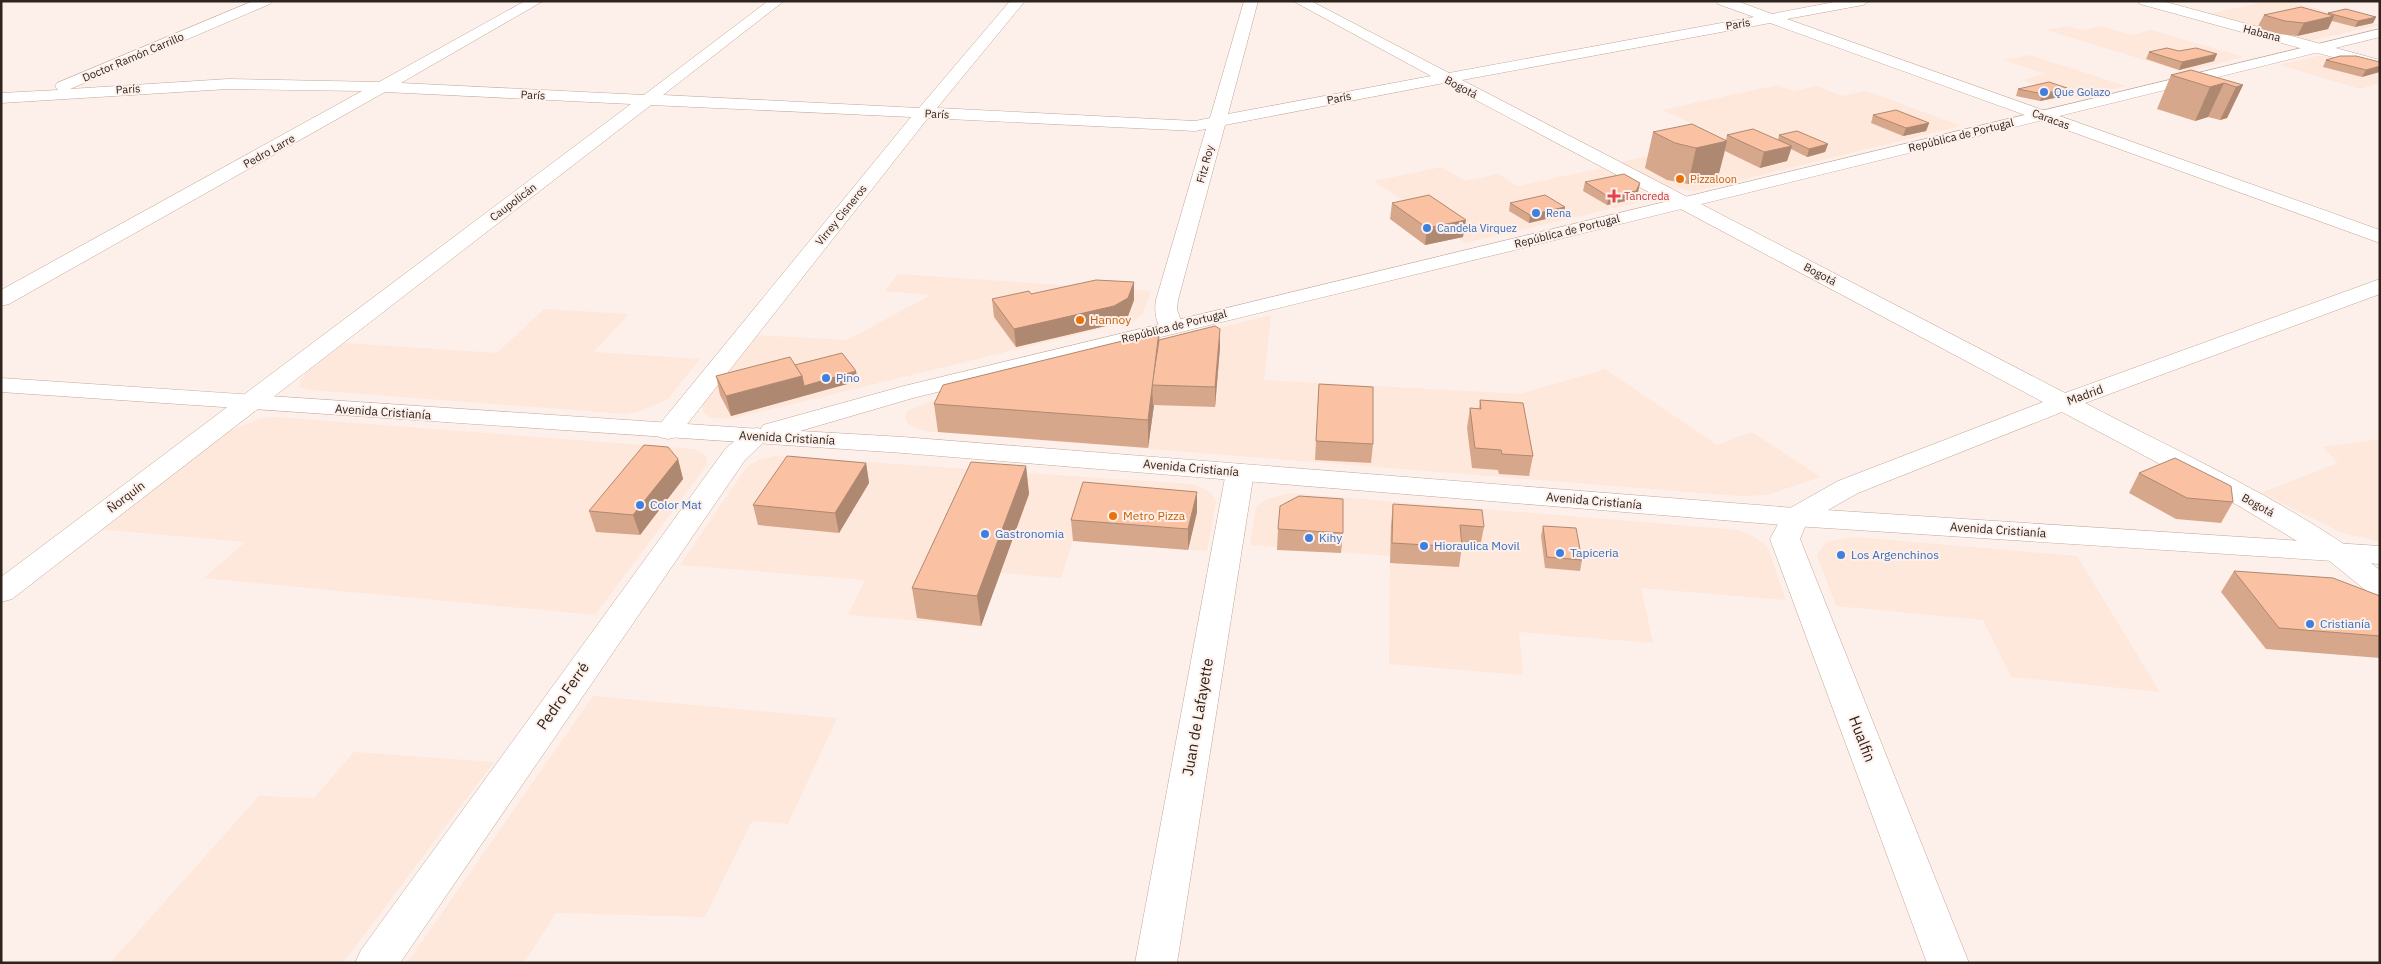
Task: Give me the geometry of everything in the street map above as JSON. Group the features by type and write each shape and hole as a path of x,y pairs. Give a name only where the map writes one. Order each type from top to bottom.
{"street":[{"name":"Doctor Ramón Carrillo","path":"1,112 265,1"},
{"name":"Pedro Larre","path":"1,299 536,1"},
{"name":"Caupolicán","path":"250,402 777,1"},
{"name":"Virrey Cisneros","path":"668,431 923,114 1018,1"},
{"name":"Fitz Roy","path":"1171,327 1166,308 1167,300 1251,1"},
{"name":"Bogotá","path":"1300,1 2249,500 2337,552 2380,586"},
{"name":"Caracas","path":"1723,1 2380,237"},
{"name":"París","path":"1,98 228,84 383,87 1196,126 1863,1"},
{"name":"Habana","path":"2145,1 2380,65"},
{"name":"República de Portugal","path":"757,436 868,403 1171,327 2380,33"},
{"name":"Madrid","path":"1795,517 1848,488 2065,402 2380,286"},
{"name":"Avenida Cristianía","path":"1,385 668,431 903,445 1795,517 2380,556"},
{"name":"Ñorquín","path":"1,592 250,402"},
{"name":"Pedro Ferré","path":"376,963 735,454 757,436"},
{"name":"Juan de Lafayette","path":"1156,963 1240,472"},
{"name":"Hualfin","path":"1795,517 1785,539 1948,963"}],"shaded area":[{"path":"2269,1 2288,1 2380,25 2309,41 2209,14"},
{"path":"2067,26 2081,30 2102,26 2131,35 2151,30 2244,57 2183,72 2047,30"},
{"path":"2030,55 2126,86 2076,98 2023,80 2045,74 2004,60"},
{"path":"2317,56 2340,57 2380,68 2380,83 2360,89 2280,65"},
{"path":"1777,85 1793,91 1817,86 1842,96 1867,91 1961,126 1696,191 1665,187 1618,163 1724,138 1662,110"},
{"path":"1442,167 1465,181 1498,174 1518,186 1602,168 1652,197 1648,200 1465,243 1374,181"},
{"path":"898,274 1151,291 1142,315 1133,321 731,419 711,418 703,412 702,403 752,335 847,340 931,295 885,291"},
{"path":"544,309 629,314 594,352 700,359 667,400 640,411 626,414 311,390 299,387 300,380 307,372 344,343 497,353"},
{"path":"1271,315 1264,380 1521,394 1605,369 1717,445 1752,432 1821,477 1767,495 1740,496 924,431 908,424 905,417 907,411 941,397"},
{"path":"276,417 695,449 703,453 707,458 707,465 595,615 204,578 245,542 97,529 224,433 259,419"},
{"path":"2380,439 2380,542 2340,532 2261,493 2338,463 2323,447"},
{"path":"775,456 1191,484 1201,487 1212,494 1216,502 1207,551 1073,541 1061,578 1001,573 981,626 848,615 865,580 680,565 746,468 760,459"},
{"path":"1289,493 1738,530 1753,536 1767,546 1786,600 1641,588 1653,643 1519,632 1523,675 1389,664 1390,556 1250,545 1256,507 1264,500"},
{"path":"1855,537 2077,556 2160,692 2011,677 1983,620 1836,606 1817,555 1826,542"},
{"path":"593,696 837,718 788,824 752,821 705,917 556,913 524,963 407,963"},
{"path":"354,752 494,762 343,963 110,963 259,796 314,798"}],"building":[{"path":"2301,7 2334,16 2304,23 2285,21 2264,15"},
{"path":"2346,9 2376,17 2358,21 2328,13"},
{"path":"2167,48 2179,51 2196,48 2217,54 2182,62 2149,52"},
{"path":"2340,56 2356,56 2380,62 2380,66 2366,70 2326,60"},
{"path":"2191,70 2243,85 2236,87 2224,83 2210,87 2171,75"},
{"path":"2049,82 2067,88 2043,94 2018,89"},
{"path":"1896,110 1929,123 1906,128 1873,115"},
{"path":"1692,124 1727,141 1696,148 1675,143 1653,132"},
{"path":"1753,129 1792,146 1764,152 1727,135"},
{"path":"1797,131 1828,144 1809,149 1779,135"},
{"path":"1624,174 1640,183 1636,191 1609,197 1585,182"},
{"path":"1429,195 1466,220 1427,228 1392,203"},
{"path":"1545,195 1565,207 1530,215 1510,203"},
{"path":"1096,280 1134,282 1128,298 1114,306 1014,329 992,299 1029,291 1031,294"},
{"path":"1215,326 1220,329 1215,387 1152,385 1159,340"},
{"path":"1159,332 1148,420 934,404 943,385"},
{"path":"842,353 856,371 804,386 802,376 795,365"},
{"path":"790,357 802,376 726,396 716,376"},
{"path":"1319,384 1373,387 1373,444 1316,441"},
{"path":"1480,400 1523,403 1533,456 1502,454 1501,450 1475,448 1470,408 1481,409"},
{"path":"644,445 668,447 678,459 633,515 589,511"},
{"path":"787,456 866,463 835,513 753,505"},
{"path":"2175,458 2231,486 2233,502 2187,498 2139,473"},
{"path":"971,462 1026,466 977,596 912,588"},
{"path":"1083,482 1197,492 1188,529 1071,520"},
{"path":"1299,496 1343,499 1343,533 1278,529 1280,506"},
{"path":"1393,504 1482,510 1484,527 1460,525 1462,547 1392,543"},
{"path":"1543,526 1576,528 1582,560 1547,557"},
{"path":"2234,571 2333,578 2380,596 2380,636 2279,628"}],"place":[{"name":"Que Golazo","path":"2044,92"},
{"name":"Pizzaloon","path":"1680,179"},
{"name":"Tancreda","path":"1614,196"},
{"name":"Rena","path":"1536,213"},
{"name":"Candela Virquez","path":"1427,228"},
{"name":"Hannoy","path":"1080,320"},
{"name":"Pino","path":"826,378"},
{"name":"Color Mat","path":"640,505"},
{"name":"Metro Pizza","path":"1113,516"},
{"name":"Gastronomia","path":"985,534"},
{"name":"Kihy","path":"1309,538"},
{"name":"Hioraulica Movil","path":"1424,546"},
{"name":"Tapiceria","path":"1560,553"},
{"name":"Los Argenchinos","path":"1841,555"},
{"name":"Cristianía","path":"2310,624"}]}
